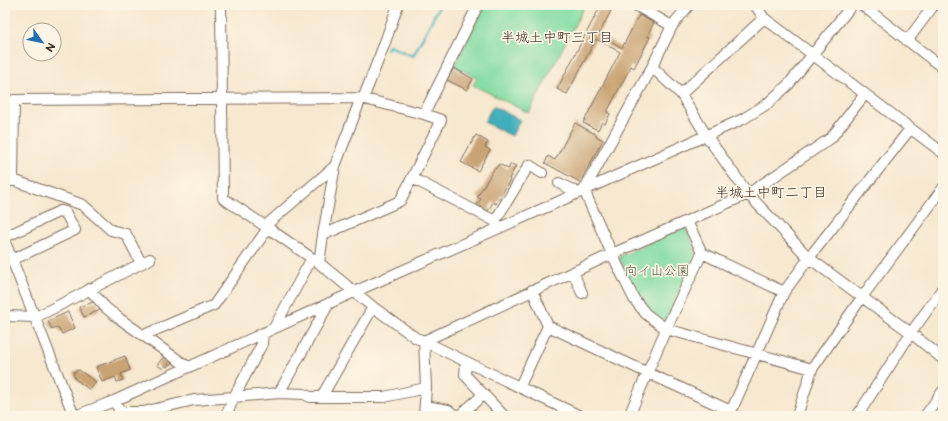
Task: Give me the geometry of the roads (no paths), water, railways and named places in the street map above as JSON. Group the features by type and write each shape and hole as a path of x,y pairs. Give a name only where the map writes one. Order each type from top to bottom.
{"street":[{"path":"221,5 223,198 316,261 373,307 416,338 520,386 580,416"},
{"path":"274,328 316,261 323,235 335,166 384,45 398,5"},
{"path":"424,114 478,5"},
{"path":"635,5 672,26"},
{"path":"581,191 652,67 672,26 688,5"},
{"path":"755,5 764,18 943,153"},
{"path":"5,242 74,416 114,401 354,292 496,225 581,191 743,118 767,104 789,84 852,5"},
{"path":"862,5 943,68"},
{"path":"907,41 934,5"},
{"path":"681,94 764,18"},
{"path":"652,67 681,94 706,135 748,194 809,258 911,333 943,359"},
{"path":"424,341 532,290 748,194 831,138 865,94"},
{"path":"5,316 36,317 145,261 126,234 111,230 83,205 9,182 14,100 362,99 424,114 441,120 400,201 323,235"},
{"path":"532,290 548,326 730,413 784,292 910,129"},
{"path":"496,225 529,165 542,173"},
{"path":"144,335 214,305 267,227 335,166"},
{"path":"412,178 496,225"},
{"path":"559,183 581,191 634,299 646,314 666,329 710,342 812,368"},
{"path":"797,416 812,368 862,297 943,188"},
{"path":"5,237 60,211 65,212 75,230 12,260"},
{"path":"687,222 702,253 784,292"},
{"path":"629,416 666,329 702,253"},
{"path":"573,272 582,293"},
{"path":"857,416 911,333 943,288"},
{"path":"90,289 106,308 188,367"},
{"path":"279,394 330,303"},
{"path":"322,396 373,307"},
{"path":"520,386 548,326"},
{"path":"226,416 234,397 262,344 263,333"},
{"path":"424,341 426,388 424,411 448,410 458,416 484,394"},
{"path":"466,362 464,375 504,416"},
{"path":"114,401 120,411 142,414 194,400 279,394 304,394 310,397 384,397 426,388"},
{"path":"925,416 943,391"}],"water":[{"path":"493,106 520,120 512,136 484,122"}],"waterway":[{"path":"387,49 389,46 413,56 440,5"}],"district":[{"name":"半城土中町三丁目","path":"557,37"},
{"name":"半城土中町二丁目","path":"771,192"}],"park label":[{"name":"向イ山公園","path":"657,271"}]}
